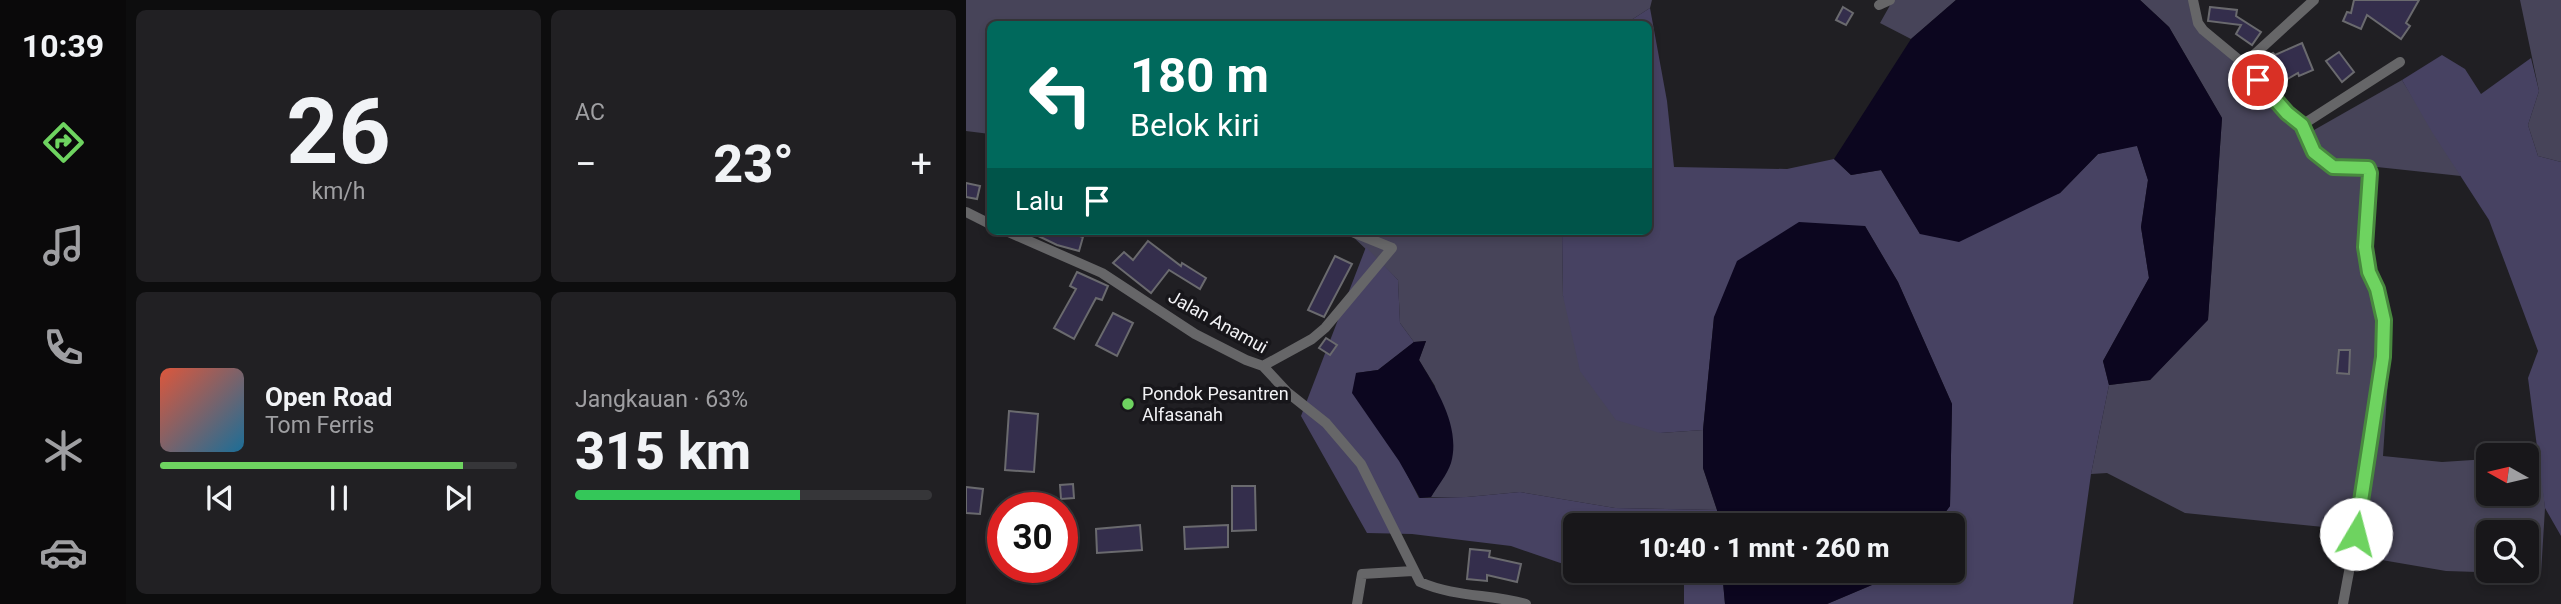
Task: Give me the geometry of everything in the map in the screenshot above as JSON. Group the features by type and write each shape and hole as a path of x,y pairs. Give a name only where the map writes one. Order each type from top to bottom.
{"street":[{"path":"2193,0 2198,23 2203,30 2244,64 2287,113 2302,125 2314,152 2333,167 2363,167 2368,168 2370,173 2365,247 2369,272 2377,289 2384,320 2383,357 2343,604"},
{"path":"2244,64 2314,0"},
{"path":"2302,125 2400,62"},
{"path":"966,212 987,222"},
{"name":"Jalan Anamui","path":"1015,235 1102,273 1195,334 1263,366 1287,392 1326,423 1361,464 1420,582 1440,591 1504,598 1526,604"},
{"path":"1263,366 1325,328 1392,248 1360,235"},
{"path":"1357,604 1362,574 1413,571"}],"shaded area":[{"path":"966,0 1652,0 1650,8 1630,21 987,21 987,134 966,131"},
{"path":"1893,0 1956,0 1911,39 1880,23"},
{"path":"1956,0 2140,0 2169,27 2222,118 2208,320 2150,380 2109,385 2103,361 2149,278 2141,227 2148,180 2137,146 2098,154 2060,193 1959,242 1920,234 1881,170 1851,175 1834,159 1911,39"},
{"path":"2140,0 2197,0 2199,27 2307,134 2402,80 2461,176 2377,167 2371,243 2391,332 2383,456 2442,462 2476,460 2476,506 2539,506 2540,456 2545,508 2541,574 2539,520 2476,520 2476,572 2446,571 2370,558 2373,532 2185,513 2107,473 2091,474 2109,385 2150,380 2208,319 2222,118 2169,27"},
{"path":"2520,0 2561,0 2561,162 2538,156 2528,125 2539,91"},
{"path":"1650,8 1667,101 1674,167 1787,169 1834,159 1851,175 1881,170 1920,234 2060,193 2098,154 2137,145 2148,180 2141,227 2149,278 2103,361 2109,385 2091,474 2073,604 1827,604 1877,583 1965,583 1965,513 1945,513 1950,506 1952,404 1898,282 1865,226 1714,317 1703,430 1660,433 1616,420 1580,371 1563,296 1562,235 1652,235 1652,21 1630,21"},
{"path":"2442,55 2465,69 2481,94 2531,58 2539,91 2528,125 2538,156 2561,162 2561,536 2545,508 2539,443 2536,443 2528,378 2538,351 2489,220 2402,80"},
{"path":"1799,222 1865,226 1898,282 1952,404 1950,506 1945,513 1717,513 1703,468 1703,430 1714,317 1737,261"},
{"path":"1351,235 1562,235 1563,296 1660,433 1703,430 1703,468 1717,510 1615,508 1520,492 1431,497 1450,464 1435,386 1419,360 1426,341 1414,342 1400,323 1398,280"},
{"path":"1366,247 1398,280 1400,323 1414,342 1378,370 1356,373 1419,498 1520,492 1615,508 1717,510 1717,513 1563,513 1563,564 1511,546 1412,534 1367,533 1301,416"},
{"path":"1426,341 1419,360 1446,409 1453,436 1453,449 1451,463 1431,497 1420,498 1399,461 1352,393 1356,373 1378,370 1414,342"},
{"path":"1666,583 1723,583 1725,604 1684,604 1684,585"},
{"path":"1723,583 1877,583 1827,604 1725,604"}],"building":[{"path":"2354,0 2419,0 2406,23 2410,26 2401,39 2367,15 2361,29 2343,21 2347,12 2351,13"},
{"path":"1843,7 1853,13 1846,25 1836,20"},
{"path":"2210,7 2237,10 2236,16 2261,32 2252,45 2236,34 2241,25 2208,21"},
{"path":"2302,43 2313,70 2299,76 2298,73 2277,85 2262,59"},
{"path":"2339,52 2354,72 2342,82 2326,61"},
{"path":"966,183 980,186 977,199 966,197"},
{"path":"1036,235 1083,237 1079,251"},
{"path":"1148,241 1181,266 1182,263 1206,278 1200,289 1169,270 1151,293 1113,263 1124,252 1133,260"},
{"path":"1335,256 1352,264 1324,317 1308,310"},
{"path":"1077,272 1108,286 1102,300 1096,298 1074,339 1054,328 1076,289 1070,286"},
{"path":"1113,313 1133,323 1117,356 1096,345"},
{"path":"1326,338 1337,345 1330,355 1319,348"},
{"path":"2339,350 2350,350 2349,374 2337,373"},
{"path":"1009,411 1038,414 1034,472 1005,470"},
{"path":"1073,484 1074,492 1060,492 1060,485"},
{"path":"1232,486 1255,486 1256,530 1232,531"},
{"path":"966,487 983,489 980,514 966,513"},
{"path":"1140,525 1142,550 1097,553 1096,529"},
{"path":"1228,525 1228,547 1185,549 1184,527"},
{"path":"1470,549 1490,551 1489,557 1521,564 1517,582 1487,575 1487,581 1467,579"}],"place":[{"name":"Pondok Pesantren Alfasanah","path":"1128,404"}],"route":[{"path":"2258,80 2287,113 2302,125 2314,152 2333,167 2363,167 2368,168 2370,173 2365,247 2369,272 2377,289 2384,320 2383,357 2356,534"}]}
